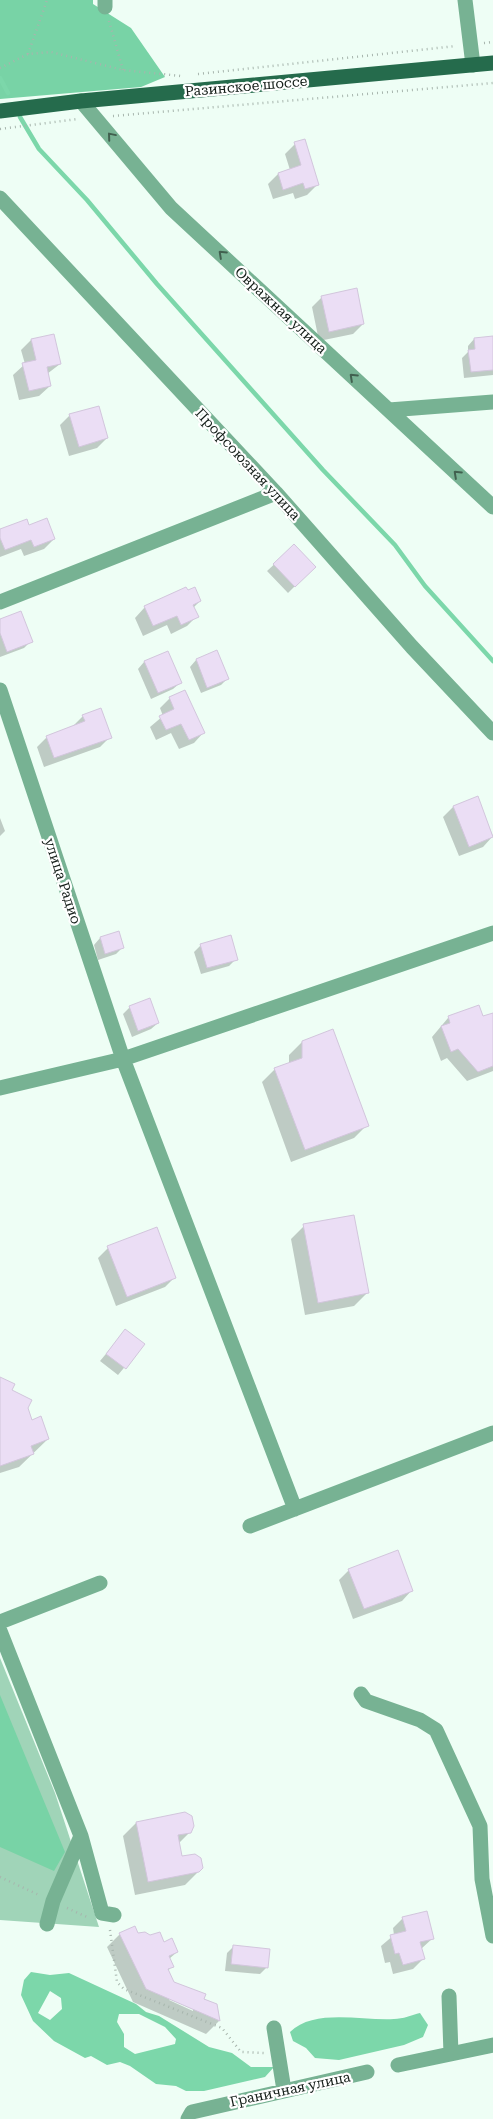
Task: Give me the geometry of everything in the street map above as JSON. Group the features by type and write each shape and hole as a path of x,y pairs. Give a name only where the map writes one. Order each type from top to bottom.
{"main road":[{"name":"Разинское шоссе","path":"0,111 81,101 493,63"}],"street":[{"path":"465,0 473,65"},
{"name":"Овражная улица","path":"81,101 171,208 493,507"},
{"name":"Профсоюзная улица","path":"0,198 276,493 412,647 493,734"},
{"path":"389,410 493,402"},
{"path":"0,602 276,493"},
{"name":"улица Радио","path":"0,690 125,1065 295,1509"},
{"path":"0,1088 125,1065 493,933"},
{"path":"250,1526 493,1433"},
{"path":"0,1622 100,1583"},
{"path":"0,1631 81,1836 102,1913 112,1921"},
{"path":"361,1694 366,1701 420,1720 436,1730 480,1826 482,1880 493,1936"},
{"path":"47,1924 52,1902 81,1836"},
{"path":"449,1996 451,2054"},
{"path":"274,2028 284,2090"},
{"path":"398,2065 493,2045"},
{"name":"Граничная улица","path":"188,2119 192,2112 367,2072"}],"path":[{"path":"28,54 47,0"},
{"path":"105,4 123,70"},
{"path":"0,68 28,54 51,52 123,70 181,76 493,42"},
{"path":"0,129 94,117 137,116 493,83"},
{"path":"112,1921 117,1982 124,1989 222,2028 241,2052 279,2054"}],"shaded area":[{"path":"0,0 93,0 93,4 131,28 165,77 141,87 0,99"},
{"path":"0,1658 55,1793 99,1927 0,1920"},
{"path":"0,1695 65,1852 54,1871 0,1847"},
{"path":"31,1972 50,1975 69,1973 136,2004 146,2012 159,2016 209,2047 232,2053 251,2067 274,2067 265,2077 204,2091 186,2091 176,2086 156,2084 130,2066 120,2062 107,2065 91,2056 85,2058 54,2041 33,2021 21,1995 24,1980","holes":["50,1991 61,1998 62,2009 50,2020 38,2013","119,2014 139,2014 165,2027 176,2039 175,2044 135,2054 124,2047 124,2034 117,2022"]},
{"path":"420,2013 428,2025 423,2037 404,2045 339,2060 315,2058 306,2048 293,2041 290,2032 312,2020 325,2018 394,2019"}],"building":[{"path":"305,139 319,185 305,189 303,183 283,190 278,173 301,165 294,142"},
{"path":"357,288 364,324 329,332 321,296"},
{"path":"54,334 61,364 47,367 51,386 29,391 22,363 36,360 31,339"},
{"path":"493,336 493,370 471,372 468,350 475,349 474,338"},
{"path":"99,406 108,438 79,447 69,414"},
{"path":"47,518 55,539 34,547 31,540 5,550 0,538 0,529 27,519 29,525"},
{"path":"294,544 316,567 295,587 273,564"},
{"path":"186,587 188,590 195,587 201,601 193,605 199,617 181,625 177,616 153,626 144,606"},
{"path":"21,611 33,642 7,652 0,633 0,619"},
{"path":"217,650 229,679 207,688 196,659"},
{"path":"168,651 182,683 158,693 144,661"},
{"path":"185,690 205,733 189,740 181,724 166,730 159,716 174,709 169,697"},
{"path":"101,708 112,738 54,758 46,736 85,721 82,715"},
{"path":"478,796 493,837 469,847 453,806"},
{"path":"119,931 124,948 105,954 100,937"},
{"path":"231,935 238,960 207,968 200,944"},
{"path":"150,998 159,1023 138,1031 129,1006"},
{"path":"479,1005 483,1016 493,1013 493,1066 478,1072 458,1049 451,1052 441,1026 450,1023 448,1016"},
{"path":"333,1029 369,1126 305,1150 274,1068 302,1058 302,1041"},
{"path":"354,1215 369,1293 318,1303 303,1224"},
{"path":"157,1227 176,1278 127,1297 107,1246"},
{"path":"125,1329 145,1344 126,1369 106,1354"},
{"path":"0,1377 15,1384 12,1390 32,1400 28,1408 32,1420 41,1416 49,1439 31,1446 34,1454 0,1466"},
{"path":"398,1550 413,1591 364,1609 348,1569"},
{"path":"185,1812 192,1816 194,1826 191,1833 178,1835 182,1856 195,1854 201,1858 203,1868 199,1872 148,1882 136,1822"},
{"path":"427,1911 434,1939 420,1942 425,1959 403,1965 399,1953 395,1954 390,1935 406,1931 402,1917"},
{"path":"135,1926 138,1933 145,1932 150,1935 160,1932 164,1942 172,1938 178,1952 169,1956 174,1967 168,1969 174,1982 206,1994 204,1999 217,2004 220,2021 146,1989 119,1933"},
{"path":"233,1945 270,1949 268,1968 231,1964"}],"waterway":[{"path":"0,78 8,93"},
{"path":"20,117 39,149 87,200 157,284 323,470 395,545 425,586 493,661"}]}
